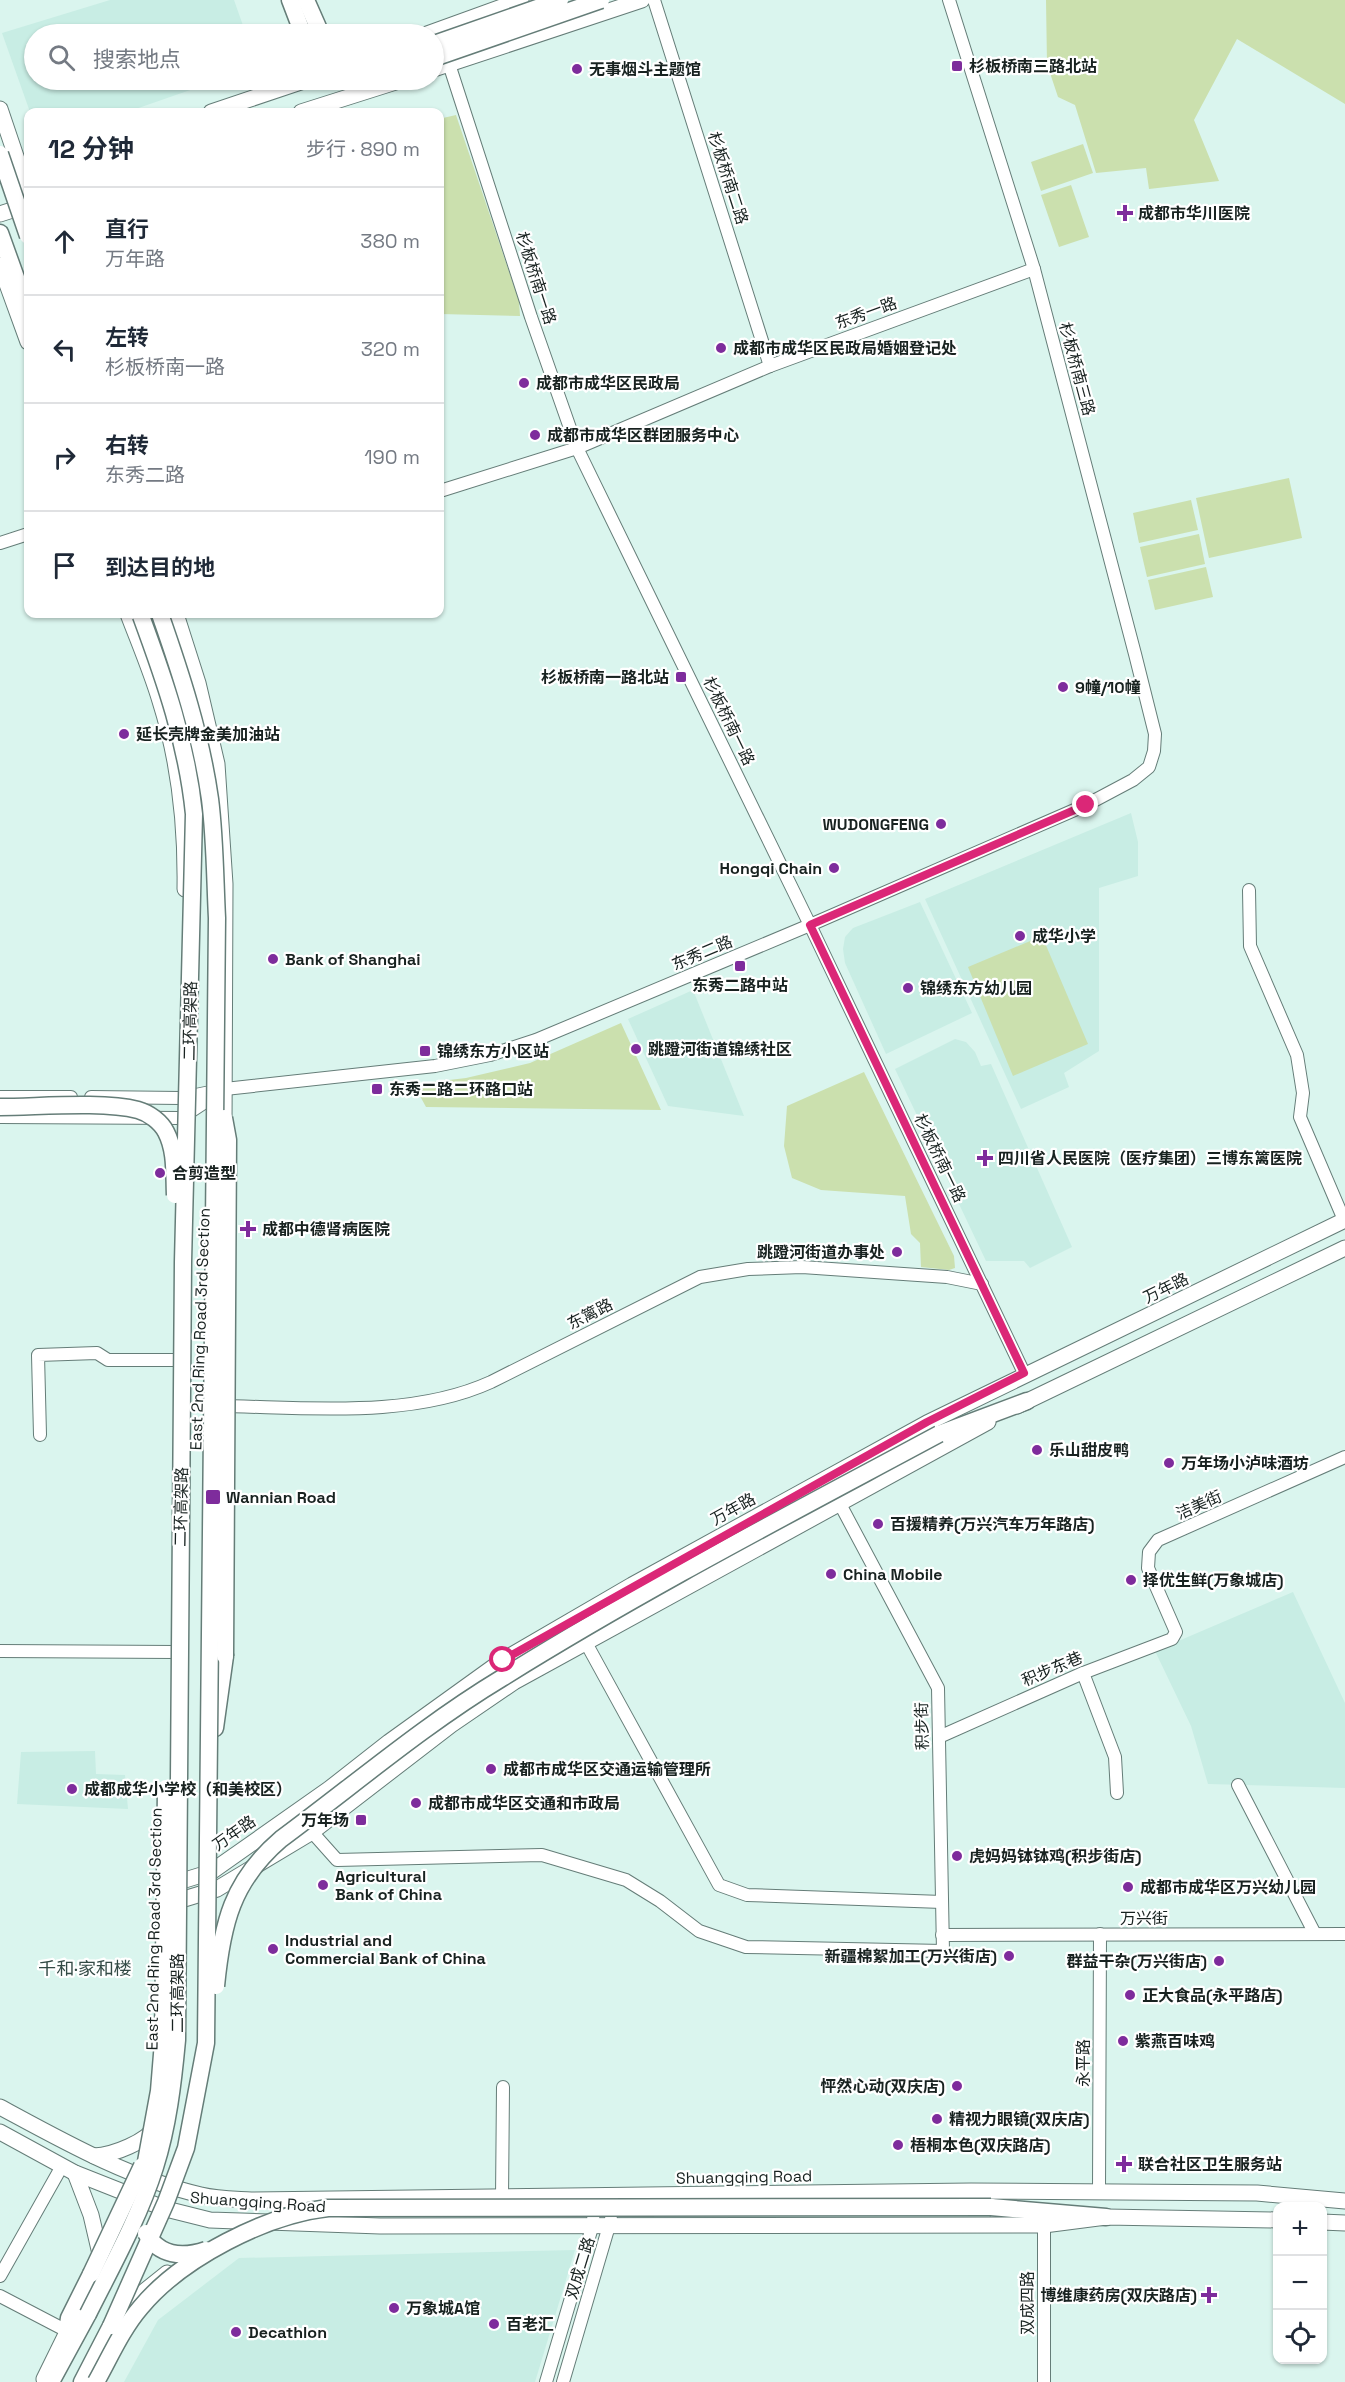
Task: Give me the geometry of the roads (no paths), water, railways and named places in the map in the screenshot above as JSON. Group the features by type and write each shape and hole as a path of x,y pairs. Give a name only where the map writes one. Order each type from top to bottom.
{"highway":[{"path":"290,0 299,24"},
{"path":"306,0 317,24"},
{"path":"444,41 560,0"},
{"path":"444,60 601,0"},
{"path":"0,154 24,224"},
{"path":"0,233 24,300"},
{"name":"二环高架路","path":"51,2382 136,2217 155,2168 169,2109 177,2040 183,1262 194,813 191,782 175,712 141,618"},
{"name":"二环高架路","path":"82,2382 124,2302 186,2148 206,2043 221,1081 218,918 210,800 186,690 161,618"},
{"path":"212,1744 225,1656 228,1140 221,1081"},
{"path":"0,1107 119,1107 140,1110 156,1119 166,1131 173,1152 176,1215 183,1262"},
{"path":"206,2043 227,1919 246,1875 281,1839 399,1749 500,1678 628,1604 939,1434 1027,1401"},
{"path":"178,1700 167,1770 163,2042 159,2091 147,2151 141,2214 142,2224 154,2246 171,2253 193,2254 232,2239 275,2218 301,2211 328,2208 991,2206 1106,2217"},
{"path":"67,2331 69,2318 96,2272 135,2186 147,2151"},
{"path":"96,2382 128,2323 142,2305 178,2273 232,2239"}],"main road":[{"path":"444,28 521,0"},
{"path":"444,60 642,0"},
{"path":"223,108 277,90"},
{"path":"314,108 370,90"},
{"path":"0,109 24,171"},
{"path":"0,186 24,177"},
{"path":"0,214 24,206"},
{"path":"0,265 24,331"},
{"name":"East 2nd Ring Road 3rd Section","path":"96,2272 139,2198 147,2176 165,2112 172,2046 171,1903 185,883 181,803 172,746 160,701 129,618"},
{"name":"East 2nd Ring Road 3rd Section","path":"77,2382 177,2188 188,2158 209,2057 215,1406 225,884 217,764 198,683 177,618"},
{"name":"万年路","path":"172,1884 211,1872 329,1789 388,1742 503,1660 632,1585 927,1422 1024,1373 1142,1320 1345,1220"},
{"path":"171,1903 211,1892 312,1832 451,1725 514,1682 585,1641 1027,1401 1345,1248"},
{"path":"632,1585 624,1593 624,1605 634,1611 646,1609"},
{"name":"Shuangqing Road","path":"0,2107 94,2156 177,2188 202,2196 251,2200 971,2191 1257,2193 1345,2201"},
{"path":"94,2156 105,2155 140,2140 154,2130 165,2112"},
{"name":"Shuangqing Road","path":"0,2132 68,2169 166,2209 210,2220 288,2224 1044,2224 1106,2217 1273,2220"},
{"path":"68,2169 91,2215 96,2272"},
{"path":"1327,2222 1345,2223"},
{"path":"106,2322 152,2284 201,2251 227,2241 288,2224"},
{"path":"43,2382 67,2331"}],"street":[{"name":"杉板桥南二路","path":"654,0 770,366"},
{"name":"杉板桥南三路","path":"949,0 1034,269 1155,734 1154,751"},
{"name":"杉板桥南一路","path":"444,70 577,448 810,925 1024,1373"},
{"name":"东秀一路","path":"444,490 577,448 770,366 1034,269"},
{"path":"0,543 24,535"},
{"name":"东秀二路","path":"0,1097 181,1098 221,1081 435,1066 490,1055 536,1040 810,925 1086,805 1133,780 1149,766 1154,751"},
{"path":"1249,890 1250,946 1297,1054 1304,1093 1300,1117 1345,1220"},
{"path":"0,1117 181,1118 221,1081"},
{"name":"东篱路","path":"215,1406 393,1406 436,1401 466,1393 491,1382 700,1277 748,1269 802,1267 947,1277 982,1284"},
{"path":"40,1435 38,1355 97,1353 108,1360 179,1360"},
{"name":"洁美街","path":"1176,1632 1148,1568 1149,1552 1158,1540 1345,1457"},
{"name":"积步街","path":"840,1504 938,1688 942,1935"},
{"name":"积步东巷","path":"939,1737 1083,1673 1172,1639 1176,1632"},
{"path":"585,1641 719,1885 747,1895 942,1902"},
{"path":"0,1651 176,1652"},
{"path":"1083,1673 1115,1757 1117,1794"},
{"path":"1238,1785 1315,1934"},
{"path":"312,1832 337,1860 542,1855 626,1880 660,1901 699,1931 746,1947 943,1951 942,1935"},
{"name":"永平路","path":"1099,2192 1100,1934"},
{"name":"万兴街","path":"942,1935 1345,1934"},
{"path":"502,2087 502,2198"},
{"path":"1,2271 68,2169"},
{"name":"双成二路","path":"546,2382 593,2224 594,2197"},
{"name":"双成二路","path":"563,2382 611,2224 612,2197"},
{"name":"双成四路","path":"1044,2224 1044,2382"},
{"path":"0,2296 67,2331"}],"place":[{"name":"杉板桥南三路北站","path":"957,66"},
{"name":"无事烟斗主题馆","path":"577,69"},
{"name":"成都市华川医院","path":"1125,213"},
{"name":"成都市成华区民政局婚姻登记处","path":"721,348"},
{"name":"成都市成华区民政局","path":"524,383"},
{"name":"成都市成华区群团服务中心","path":"535,435"},
{"name":"杉板桥南一路北站","path":"681,677"},
{"name":"9幢/10幢","path":"1063,687"},
{"name":"延长壳牌金美加油站","path":"124,734"},
{"name":"WUDONGFENG","path":"941,824"},
{"name":"Hongqi Chain","path":"834,868"},
{"name":"成华小学","path":"1020,936"},
{"name":"Bank of Shanghai","path":"273,959"},
{"name":"东秀二路中站","path":"740,966"},
{"name":"锦绣东方幼儿园","path":"908,988"},
{"name":"跳蹬河街道锦绣社区","path":"636,1049"},
{"name":"锦绣东方小区站","path":"425,1051"},
{"name":"东秀二路二环路口站","path":"377,1089"},
{"name":"四川省人民医院（医疗集团）三博东篱医院","path":"985,1158"},
{"name":"合剪造型","path":"160,1173"},
{"name":"成都中德肾病医院","path":"248,1229"},
{"name":"跳蹬河街道办事处","path":"897,1252"},
{"name":"乐山甜皮鸭","path":"1037,1450"},
{"name":"万年场小泸味酒坊","path":"1169,1463"},
{"name":"Wannian Road","path":"213,1497"},
{"name":"百援精养(万兴汽车万年路店)","path":"878,1524"},
{"name":"China Mobile","path":"831,1574"},
{"name":"择优生鲜(万象城店)","path":"1131,1580"},
{"name":"成都市成华区交通运输管理所","path":"491,1769"},
{"name":"成都成华小学校（和美校区）","path":"72,1789"},
{"name":"成都市成华区交通和市政局","path":"416,1803"},
{"name":"万年场","path":"361,1820"},
{"name":"虎妈妈钵钵鸡(积步街店)","path":"957,1856"},
{"name":"Agricultural Bank of China","path":"323,1885"},
{"name":"成都市成华区万兴幼儿园","path":"1128,1887"},
{"name":"Industrial and Commercial Bank of China","path":"273,1949"},
{"name":"新疆棉絮加工(万兴街店)","path":"1009,1956"},
{"name":"群益干杂(万兴街店)","path":"1219,1961"},
{"name":"正大食品(永平路店)","path":"1130,1995"},
{"name":"紫燕百味鸡","path":"1123,2041"},
{"name":"怦然心动(双庆店)","path":"957,2086"},
{"name":"精视力眼镜(双庆店)","path":"937,2119"},
{"name":"梧桐本色(双庆路店)","path":"898,2145"},
{"name":"联合社区卫生服务站","path":"1124,2164"},
{"name":"博维康药房(双庆路店)","path":"1209,2295"},
{"name":"万象城A馆","path":"394,2308"},
{"name":"百老汇","path":"494,2324"},
{"name":"Decathlon","path":"236,2332"}],"district":[{"name":"千和·家和楼","path":"85,1968"}]}
